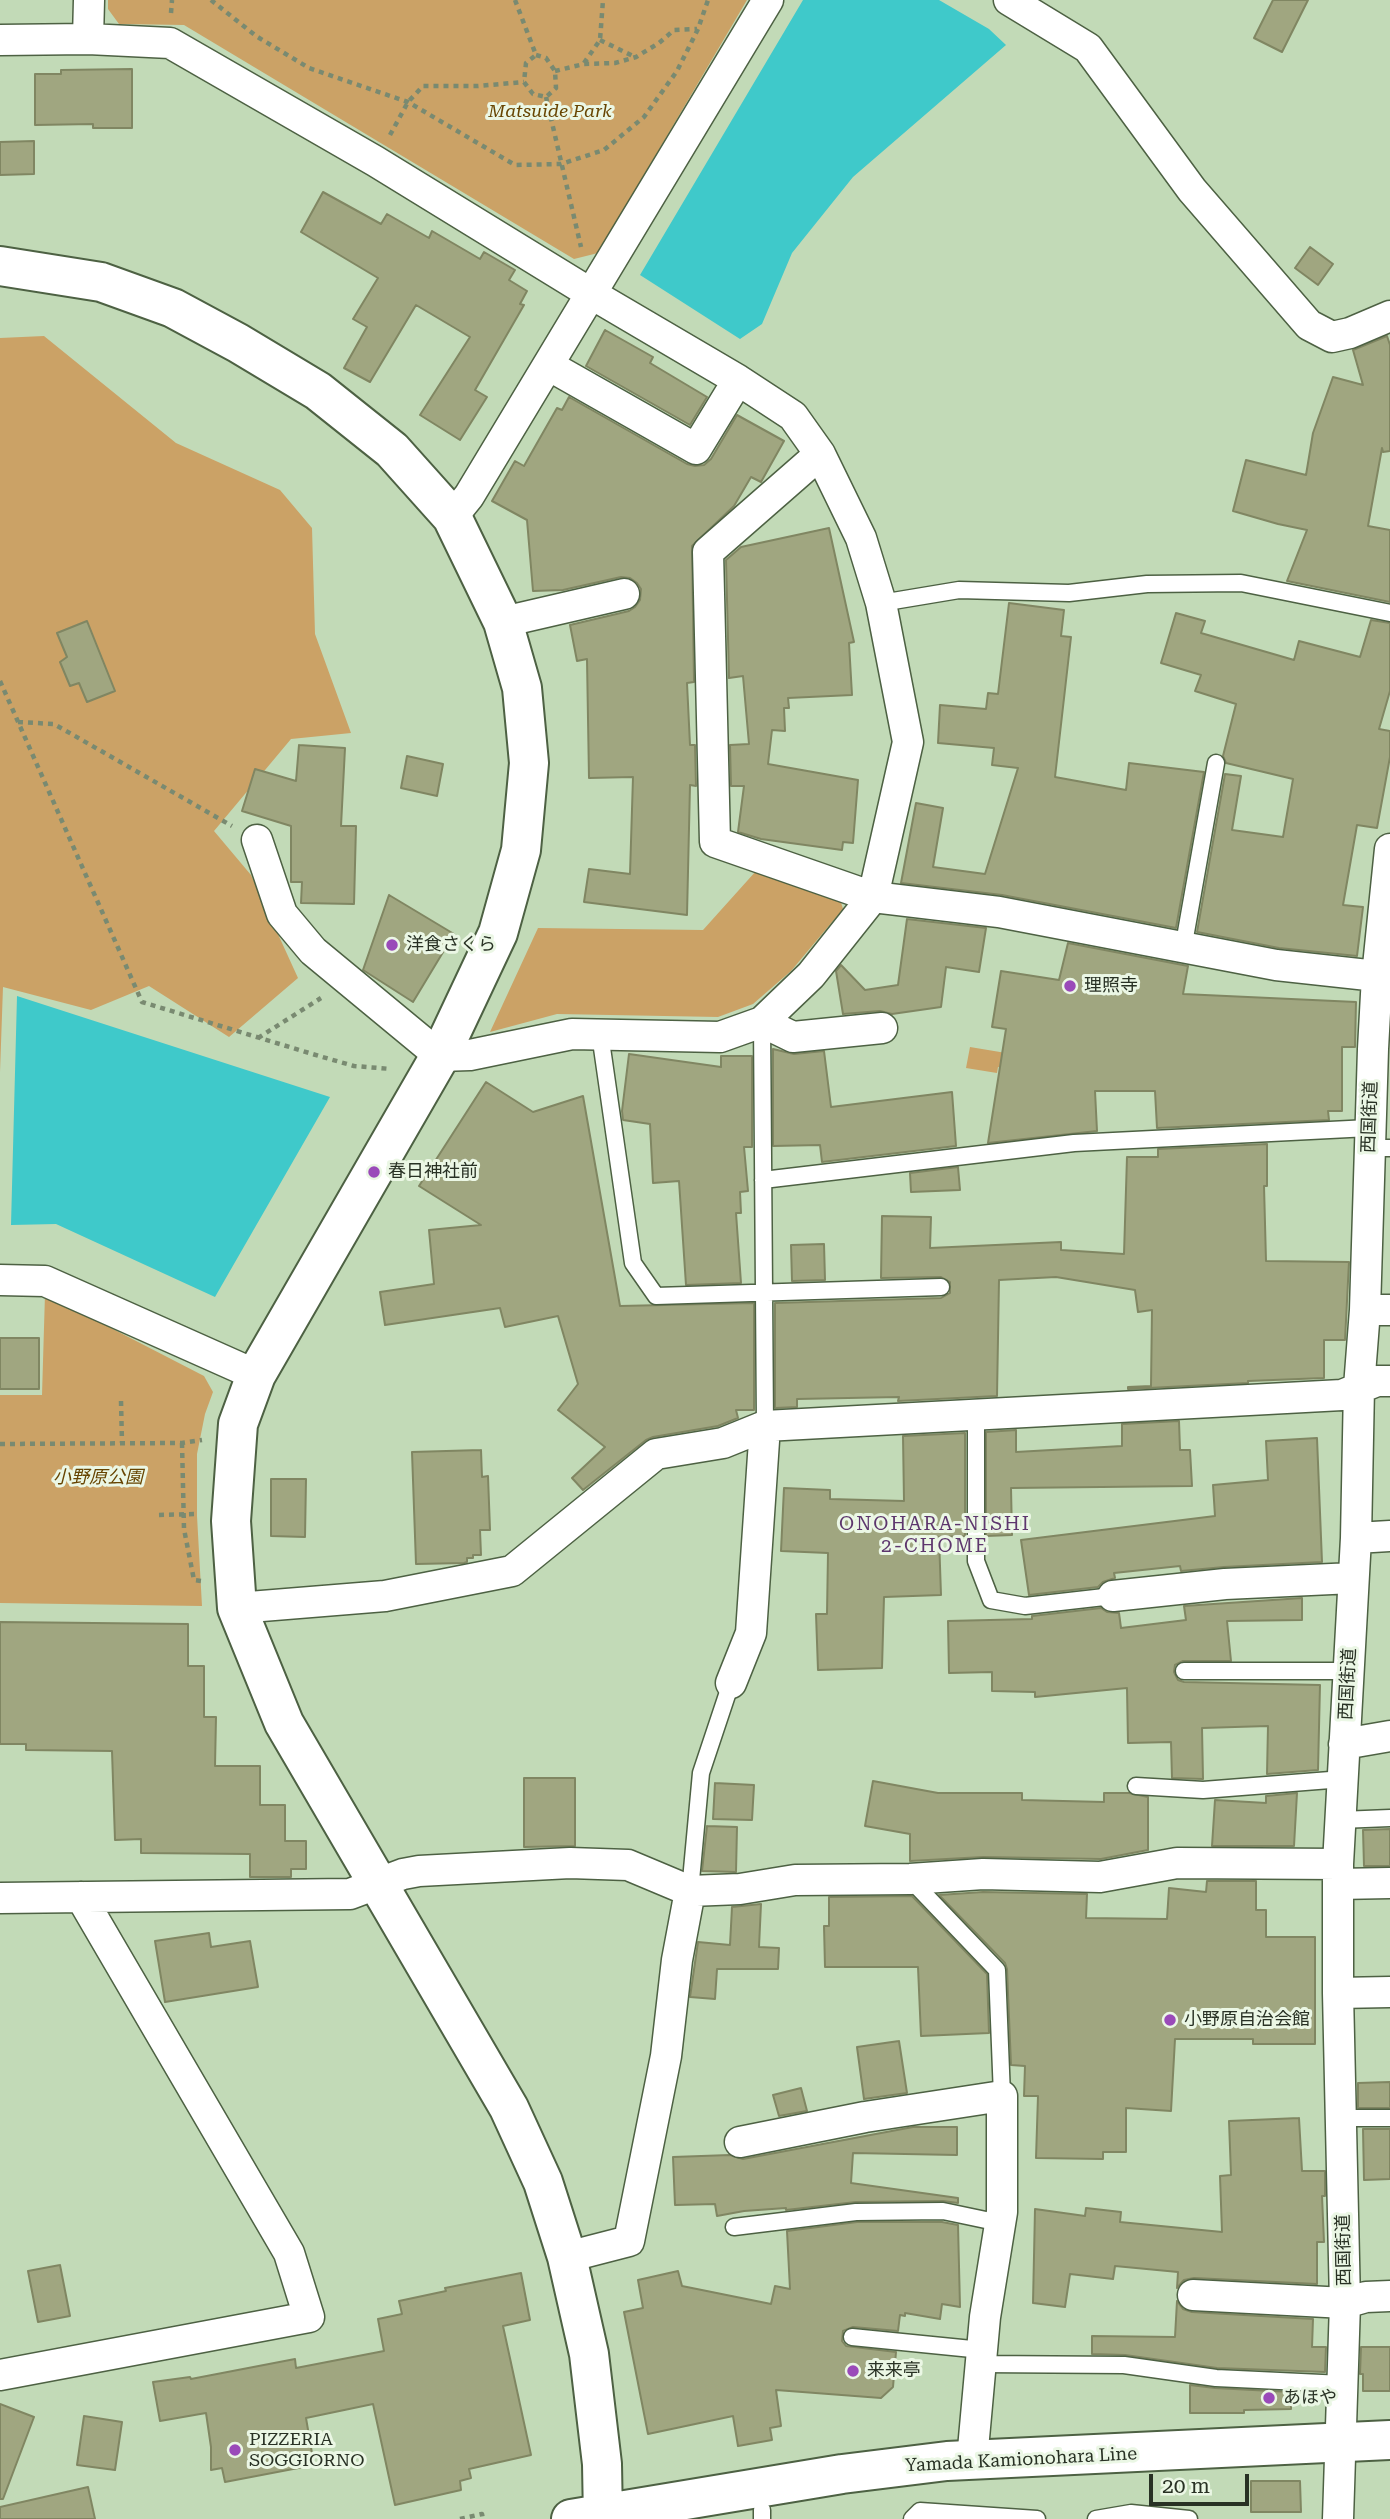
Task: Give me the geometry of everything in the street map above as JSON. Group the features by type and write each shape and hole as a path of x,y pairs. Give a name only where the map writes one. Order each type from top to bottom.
{"street":[{"path":"88,40 89,0"},
{"path":"452,517 469,496 768,0"},
{"path":"1009,0 1088,48 1192,190 1309,325 1332,337 1350,333 1390,316"},
{"path":"0,40 170,43 376,161 793,416 820,454 861,538 881,603 908,742 873,897 811,975 762,1022 720,1037 572,1034 470,1055 440,1056 313,951 282,914 257,840"},
{"path":"0,266 101,282 173,308 318,391 392,450 452,517 503,622 522,688 529,763 521,850 498,933 440,1056 256,1375 239,1424 231,1521 237,1608 284,1723 509,2108 543,2182 567,2257 589,2354 601,2464 592,2517"},
{"path":"548,365 696,449 738,380"},
{"path":"820,454 708,552 715,842 873,897 999,912 1276,965 1377,976"},
{"path":"503,622 624,594"},
{"name":"西国街道","path":"1338,2519 1345,2303 1338,1874 1356,1538 1359,1387 1378,1310 1376,1141 1382,1050 1377,976 1390,849"},
{"path":"762,1022 793,1037 882,1028"},
{"path":"0,1280 45,1281 256,1375"},
{"path":"237,1608 385,1597 512,1571 656,1454 723,1443 765,1426 1342,1395 1377,1381 1390,1381"},
{"path":"731,1683 751,1633 765,1426"},
{"path":"1356,1538 1390,1536"},
{"path":"1113,1597 1225,1584 1353,1578"},
{"path":"1344,1744 1390,1736"},
{"path":"0,1898 350,1894 403,1874 419,1871 570,1863 628,1866 690,1891 740,1889 795,1880 910,1879 983,1874 1100,1877 1177,1863 1338,1874 1390,1883"},
{"path":"567,2257 629,2241 666,2056 677,1960 690,1891"},
{"path":"0,2375 309,2317 289,2253 81,1897"},
{"path":"1338,1993 1390,1992"},
{"path":"740,2142 866,2117 1002,2096 1002,2212 985,2317 972,2460"},
{"path":"1193,2295 1345,2303 1366,2297 1390,2296"},
{"name":"Yamada Kamionohara Line","path":"592,2517 842,2474 947,2461 1390,2440"}],"lane":[{"path":"881,603 959,590 1069,593 1147,584 1241,583 1390,613"},
{"path":"1183,949 1216,763"},
{"path":"762,1022 765,1426"},
{"path":"600,1034 633,1263 656,1296 941,1287"},
{"path":"763,1180 1074,1143 1376,1141"},
{"path":"976,1415 976,1561 991,1600 1025,1606 1113,1597"},
{"path":"1184,1671 1348,1671"},
{"path":"690,1891 701,1773 731,1683"},
{"path":"1136,1786 1203,1790 1343,1779"},
{"path":"1340,1820 1390,1818"},
{"path":"910,1879 997,1970 1002,2096"},
{"path":"1340,2119 1390,2118"},
{"path":"734,2227 856,2212 943,2211 1000,2223"},
{"path":"852,2337 982,2357 1124,2365 1216,2378 1343,2384"},
{"path":"912,2519 920,2511 1037,2519"},
{"path":"1096,2519 1131,2513 1189,2519"}],"path":[{"path":"211,0 256,36 309,68 408,102 515,165 561,164 604,150 644,117 677,71 698,29 708,0"},
{"path":"515,0 536,55"},
{"path":"584,64 600,40 603,0"},
{"path":"555,71 584,64 615,63 636,57 674,30 698,29"},
{"path":"600,40 636,57"},
{"path":"536,55 546,58 555,71 556,88 546,97"},
{"path":"536,55 526,63 524,82 533,94 546,97"},
{"path":"376,161 408,102 423,86 478,86 524,82"},
{"path":"546,97 590,293"},
{"path":"0,681 142,1002 354,1066 399,1069"},
{"path":"18,722 54,724 257,840"},
{"path":"258,1038 349,981"},
{"path":"121,1401 122,1443"},
{"path":"0,1444 182,1443 209,1439"},
{"path":"182,1443 184,1515 189,1562"},
{"path":"159,1515 184,1515"},
{"path":"460,2519 482,2514 483,2519"}],"green space":[{"name":"Matsuide Park","path":"108,0 747,0 598,253 574,259 184,25 119,24 108,9"},
{"path":"44,336 176,443 280,490 312,528 315,634 351,733 291,739 214,831 251,875 298,978 229,1037 149,986 91,1010 3,987 0,1072 0,338"},
{"path":"756,871 839,896 843,909 791,971 753,1004 718,1017 557,1014 490,1032 538,928 703,930"},
{"path":"970,1047 1030,1057 1028,1072 998,1067 997,1073 966,1068"},
{"name":"小野原公園","path":"45,1294 204,1376 213,1392 205,1414 197,1454 202,1606 0,1603 0,1395 42,1395"}],"water":[{"path":"803,0 939,0 989,29 1006,45 853,177 792,253 762,324 740,339 640,275"},
{"path":"17,996 330,1097 215,1297 56,1224 11,1225"}],"building":[{"path":"1273,0 1308,0 1282,52 1254,38"},
{"path":"132,69 132,128 93,128 93,124 35,125 35,74 61,74 61,70"},
{"path":"34,141 34,174 0,175 0,142"},
{"path":"323,192 381,224 387,214 429,238 432,231 480,259 484,252 515,270 509,280 527,291 520,304 524,305 475,390 487,397 460,440 420,415 470,337 416,305 370,382 344,368 367,327 353,319 378,278 301,232"},
{"path":"1310,247 1333,264 1318,285 1295,268"},
{"path":"605,330 653,357 650,363 707,397 690,425 586,366"},
{"path":"1387,336 1390,345 1390,451 1383,452 1382,448 1368,526 1390,530 1390,602 1287,581 1307,530 1233,511 1246,460 1306,475 1313,433 1333,377 1363,385 1353,350"},
{"path":"569,397 695,466 704,465 711,459 737,415 784,441 761,482 751,477 734,506 692,546 694,682 687,683 690,745 695,745 696,786 690,785 687,915 584,902 589,869 630,874 633,777 589,778 587,659 577,661 570,625 629,611 640,600 641,589 630,578 621,577 563,590 533,591 527,520 492,501 515,461 524,466 557,408 562,410"},
{"path":"829,528 854,642 849,643 852,695 788,698 789,708 784,708 785,731 772,730 768,764 858,780 853,843 843,842 842,850 761,839 738,832 744,786 731,786 730,745 749,744 743,676 729,678 726,560 741,547"},
{"path":"1009,603 1064,610 1061,636 1071,637 1055,777 1126,790 1129,763 1204,772 1176,928 1002,895 901,883 916,803 943,808 933,867 985,874 1018,768 992,765 994,748 938,743 940,705 986,709 988,693 998,694"},
{"path":"1176,613 1205,621 1201,633 1294,660 1299,641 1360,657 1371,620 1390,623 1390,691 1379,729 1390,731 1390,757 1377,828 1357,825 1343,905 1363,907 1357,956 1279,948 1197,932 1225,774 1241,776 1232,830 1283,837 1293,779 1226,763 1223,756 1236,704 1195,691 1201,675 1161,663"},
{"path":"87,621 115,691 87,702 79,683 70,686 60,662 67,657 57,633"},
{"path":"299,745 345,748 341,826 356,826 354,904 301,903 302,882 291,882 291,826 242,811 255,769 296,781"},
{"path":"407,756 443,764 437,796 401,788"},
{"name":"洋食さくら","path":"389,895 454,934 413,1002 363,970"},
{"path":"907,919 986,928 979,972 946,967 941,1007 892,1014 880,1011 843,1014 836,971 841,965 865,990 898,985"},
{"path":"1068,943 1188,966 1183,994 1356,1002 1355,1047 1342,1047 1342,1111 1328,1111 1329,1120 1157,1128 1155,1091 1095,1091 1097,1131 988,1143 1006,1029 992,1027 1001,971 1059,980"},
{"path":"773,1049 794,1054 824,1051 831,1107 952,1092 956,1146 822,1162 820,1145 773,1146"},
{"path":"629,1054 721,1067 721,1056 752,1056 752,1147 744,1147 748,1191 740,1192 741,1213 736,1213 741,1283 686,1285 679,1181 653,1183 650,1124 623,1120"},
{"path":"486,1082 533,1112 583,1096 620,1306 754,1303 754,1410 736,1410 738,1418 718,1426 646,1440 583,1490 572,1478 605,1447 558,1410 578,1384 558,1316 505,1327 500,1308 385,1325 380,1292 434,1284 429,1230 481,1225 419,1186"},
{"path":"1267,1144 1267,1186 1264,1186 1266,1261 1349,1262 1345,1340 1324,1340 1324,1378 1128,1389 1151,1386 1152,1310 1138,1312 1135,1290 1056,1277 999,1280 997,1396 898,1401 899,1397 797,1399 797,1407 775,1408 775,1303 941,1298 950,1293 950,1282 941,1277 881,1278 882,1216 931,1217 930,1248 1061,1242 1061,1250 1124,1254 1127,1157 1158,1157 1158,1149"},
{"path":"958,1167 960,1190 911,1192 910,1173"},
{"path":"824,1244 825,1280 792,1281 791,1245"},
{"path":"0,1338 39,1338 39,1389 0,1389"},
{"path":"1179,1421 1180,1450 1190,1450 1192,1486 1011,1488 1012,1535 986,1536 986,1432 1016,1430 1016,1452 1122,1446 1122,1424"},
{"path":"965,1433 965,1536 939,1537 941,1595 884,1597 882,1668 818,1670 816,1614 827,1614 828,1553 781,1551 784,1488 830,1490 830,1499 904,1501 903,1436"},
{"path":"1317,1438 1322,1562 1181,1571 1180,1566 1114,1573 1115,1578 1098,1587 1029,1595 1021,1540 1215,1516 1213,1485 1268,1480 1266,1441"},
{"path":"481,1450 482,1477 488,1476 490,1530 480,1530 481,1555 473,1555 473,1558 467,1558 464,1563 416,1564 412,1452"},
{"path":"271,1479 306,1479 305,1537 271,1536"},
{"path":"1302,1598 1302,1620 1227,1621 1231,1661 1183,1661 1175,1665 1174,1672 1178,1680 1184,1682 1320,1685 1318,1770 1267,1774 1268,1726 1202,1728 1203,1779 1172,1778 1171,1742 1128,1743 1127,1688 1035,1697 1035,1692 992,1691 992,1672 949,1673 948,1621 1032,1619 1032,1616 1101,1608 1107,1612 1119,1613 1121,1628 1186,1620 1184,1606"},
{"path":"0,1622 188,1624 188,1666 204,1666 204,1717 216,1717 215,1766 260,1766 260,1805 285,1805 285,1841 306,1841 306,1869 291,1869 291,1877 250,1877 250,1854 141,1853 141,1839 115,1840 112,1751 26,1750 26,1744 0,1744"},
{"path":"524,1778 575,1778 575,1846 524,1847"},
{"path":"873,1781 938,1793 1022,1793 1022,1800 1104,1802 1104,1793 1129,1793 1148,1797 1148,1850 1101,1859 983,1857 910,1861 910,1834 865,1826"},
{"path":"715,1783 754,1785 752,1820 713,1819"},
{"path":"1297,1793 1294,1846 1212,1846 1215,1800 1266,1803 1266,1796"},
{"path":"707,1826 737,1827 736,1872 702,1871"},
{"path":"1390,1829 1390,1866 1364,1866 1363,1830"},
{"path":"1207,1881 1256,1881 1256,1910 1266,1910 1266,1937 1315,1937 1315,2044 1253,2044 1253,2039 1175,2039 1171,2111 1126,2108 1126,2152 1103,2152 1103,2159 1036,2158 1038,2096 1024,2096 1025,2066 1011,2065 1005,1963 939,1895 983,1892 1087,1894 1086,1918 1167,1919 1169,1888 1206,1892"},
{"path":"912,1896 987,1974 989,2033 921,2036 918,1967 825,1967 824,1926 829,1926 829,1897"},
{"path":"761,1904 759,1947 779,1948 778,1969 717,1969 715,1999 690,1997 698,1942 730,1945 732,1907"},
{"path":"209,1933 211,1947 250,1941 258,1987 165,2002 155,1941"},
{"path":"899,2041 907,2093 864,2099 857,2047"},
{"path":"1390,2082 1390,2108 1358,2108 1358,2083"},
{"path":"801,2088 807,2111 779,2116 773,2095"},
{"path":"1299,2118 1302,2171 1325,2171 1325,2196 1322,2196 1324,2242 1317,2242 1317,2284 1194,2278 1184,2280 1177,2288 1178,2272 1115,2266 1113,2279 1070,2274 1065,2307 1033,2303 1035,2209 1085,2216 1086,2208 1121,2212 1120,2222 1222,2232 1220,2176 1231,2175 1229,2121"},
{"path":"913,2127 957,2127 957,2155 853,2153 851,2183 958,2198 958,2203 856,2202 786,2210 744,2211 717,2216 715,2204 675,2205 673,2157 730,2155 743,2159"},
{"path":"1363,2129 1390,2129 1390,2179 1364,2180"},
{"path":"857,2222 942,2222 958,2225 960,2307 942,2304 940,2319 905,2313 905,2316 900,2315 898,2331 853,2327 843,2331 842,2341 846,2346 896,2352 893,2387 881,2398 776,2390 781,2426 770,2428 772,2440 738,2446 733,2416 648,2434 624,2312 643,2308 638,2280 678,2271 682,2286 771,2304 775,2286 790,2289 787,2231"},
{"path":"60,2265 70,2316 38,2322 28,2271"},
{"path":"521,2273 530,2320 503,2326 531,2455 469,2469 471,2478 460,2481 461,2490 395,2505 373,2404 306,2418 314,2465 225,2482 222,2468 211,2470 206,2413 160,2421 153,2382 191,2379 295,2359 296,2368 384,2351 378,2319 402,2314 399,2301 446,2291 445,2288"},
{"path":"1177,2301 1183,2309 1192,2312 1313,2319 1312,2347 1326,2347 1325,2372 1217,2368 1125,2355 1092,2354 1092,2336 1175,2337"},
{"path":"1361,2347 1390,2347 1390,2391 1363,2391 1363,2374 1360,2374"},
{"path":"1190,2385 1291,2392 1291,2409 1244,2410 1244,2413 1190,2413"},
{"path":"0,2404 34,2417 3,2499 0,2499"},
{"path":"84,2416 122,2422 115,2470 77,2465"},
{"path":"1251,2481 1300,2481 1301,2512 1251,2512"},
{"path":"88,2487 95,2519 0,2519 0,2507"}],"place":[{"name":"洋食さくら","path":"392,945"},
{"name":"理照寺","path":"1070,986"},
{"name":"春日神社前","path":"374,1172"},
{"name":"小野原自治会館","path":"1170,2020"},
{"name":"来来亭","path":"853,2371"},
{"name":"あほや","path":"1269,2398"},
{"name":"PIZZERIA SOGGIORNO","path":"235,2450"}],"district":[{"name":"ONOHARA-NISHI 2-CHOME","path":"935,1535"}]}
